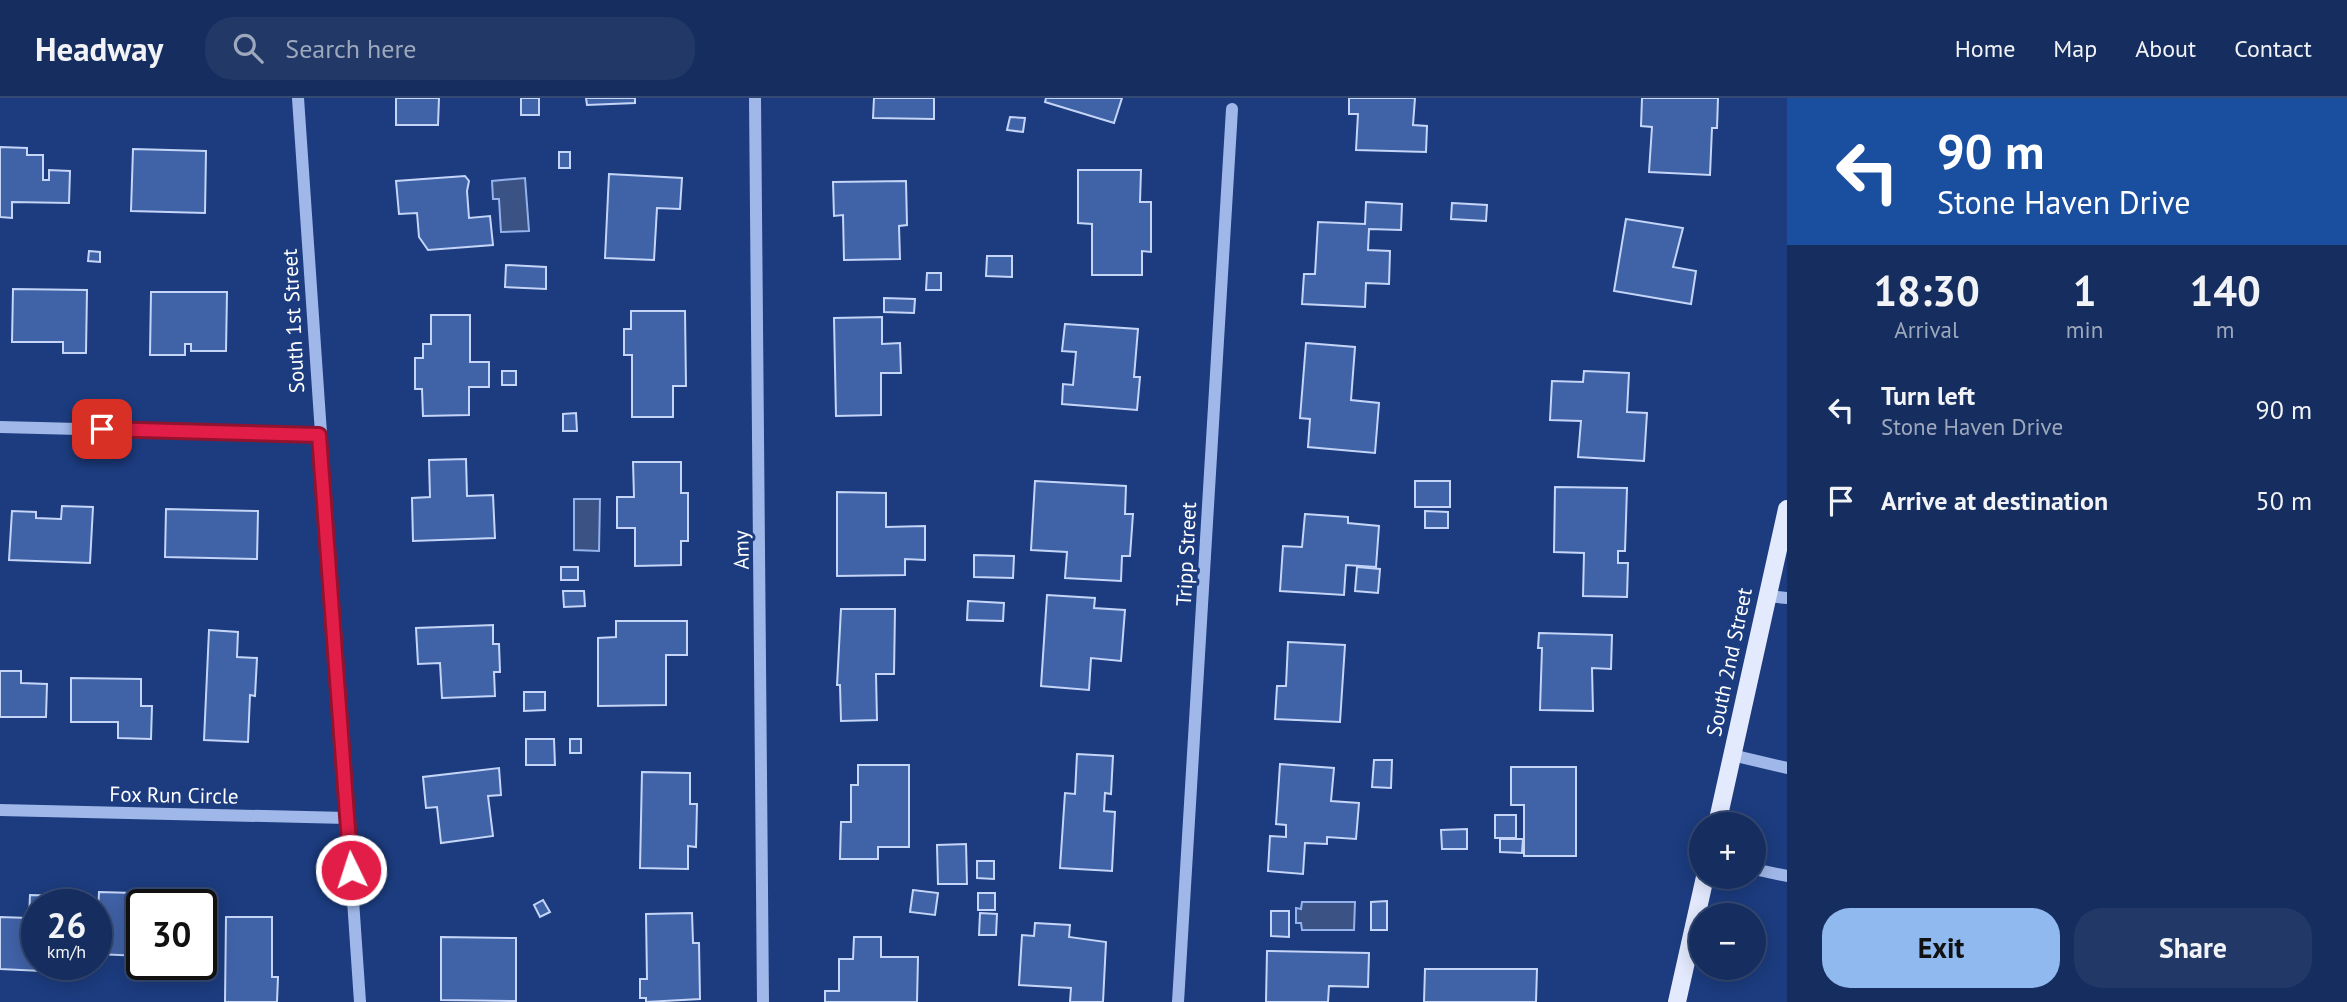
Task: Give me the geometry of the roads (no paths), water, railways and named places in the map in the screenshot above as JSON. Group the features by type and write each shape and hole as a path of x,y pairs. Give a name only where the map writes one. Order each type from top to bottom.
{"main road":[{"name":"South 2nd Street","path":"1720,812 1787,509"},
{"path":"1677,1002 1702,889"}],"street":[{"name":"South 1st Street","path":"298,98 319,435 360,1002"},
{"name":"Amy","path":"755,98 763,1002"},
{"name":"Tripp Street","path":"1178,1002 1232,109"},
{"path":"0,427 319,435"},
{"path":"1767,596 1787,597"},
{"path":"1732,755 1787,768"},
{"name":"Fox Run Circle","path":"0,810 347,818"},
{"path":"1766,872 1787,876"}],"water":[{"path":"525,178 529,231 501,232 499,199 493,199 492,181"},
{"path":"574,499 600,499 599,551 574,550"},
{"path":"1302,902 1355,902 1354,930 1302,930 1301,923 1296,923 1296,908 1301,909"}]}
